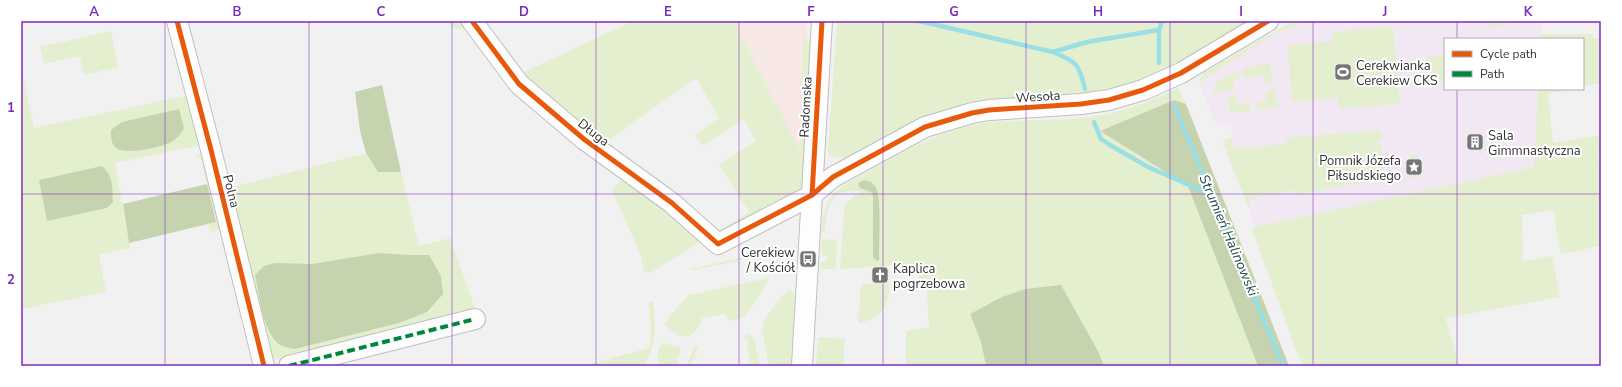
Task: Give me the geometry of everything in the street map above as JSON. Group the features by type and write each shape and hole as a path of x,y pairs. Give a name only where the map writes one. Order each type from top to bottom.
{"street":[{"name":"Polna","path":"176,21 211,150 264,366"},
{"name":"Długa","path":"472,21 519,84 585,140 672,203 718,244"},
{"name":"Radomska","path":"802,366 822,21"},
{"name":"Wesoła","path":"718,244 812,195 834,177 925,127 972,113 988,110 1081,104 1109,100 1143,90 1181,73 1268,21"},
{"path":"289,366 475,319"}],"shaded area":[{"path":"734,21 807,21 807,38 803,40 802,78 804,82 804,104 800,152"},
{"path":"1309,21 1542,21 1541,38 1444,38 1444,90 1538,90 1535,167 1254,227 1249,209 1223,142 1232,137 1231,125 1216,125 1203,93 1201,80 1278,32"}],"green space":[{"path":"447,21 467,21 467,26 459,29 451,26"},
{"path":"633,21 734,21 800,151 804,104 807,110 807,143 802,187 799,192 723,232 716,233 749,212 719,165 756,141 744,119 703,146 695,135 719,118 696,78 604,143 549,106 520,74"},
{"path":"837,21 1253,21 1182,62 1132,85 1090,93 1031,99 845,161 843,156 833,158 828,154"},
{"path":"1293,21 1309,21 1278,32 1202,80 1203,93 1199,79 1204,73"},
{"path":"1486,21 1509,21 1509,25 1485,27"},
{"name":"Cerekwianka Cerekiew CKS","path":"1393,26 1400,104 1339,109 1338,98 1292,102 1287,45 1333,41 1332,32"},
{"path":"111,31 118,67 84,75 80,56 44,64 40,47"},
{"path":"1542,34 1593,34 1593,38 1601,38 1601,83 1584,86 1584,38 1541,38"},
{"path":"807,38 811,42 810,79 804,82 802,78 803,39"},
{"path":"1444,55 1444,79 1429,80 1427,56"},
{"path":"1269,63 1273,82 1265,84 1264,75 1246,78 1241,69"},
{"path":"21,66 34,128 189,95 205,144 115,163 130,248 99,255 106,292 21,309"},
{"path":"1236,72 1241,79 1233,80 1235,89 1213,93 1218,82 1224,77"},
{"path":"382,85 401,172 378,172 366,153 360,131 355,92"},
{"path":"1178,88 1186,104 1174,100 1100,131 1188,186 1258,366 1104,366 1099,353 1025,289 1002,297 970,314 981,342 986,366 906,366 906,331 929,327 926,279 919,280 918,264 840,269 844,206 856,194 862,192 843,192 837,196 829,207 825,233 821,232 826,208 830,199 836,192 851,181 916,146 945,133 961,128 993,122 1094,117 1144,103"},
{"path":"1275,90 1278,106 1257,111 1256,103 1267,101 1266,91"},
{"path":"1538,90 1566,90 1548,94 1553,143 1601,135 1601,154 1598,154 1601,168 1601,246 1561,254 1553,210 1522,215 1523,261 1552,256 1560,297 1446,318 1459,366 1303,366 1252,229 1254,227 1534,167"},
{"path":"1236,95 1238,105 1249,103 1249,112 1231,113 1227,97"},
{"path":"1174,100 1186,104 1289,366 1258,366 1188,186 1100,131"},
{"path":"179,109 184,128 178,137 171,142 158,147 135,151 121,150 116,148 113,144 111,130 122,122"},
{"path":"1380,130 1381,140 1376,141 1377,144 1381,144 1384,178 1297,195 1296,190 1249,199 1251,210 1247,205 1223,142 1226,139 1233,138 1234,149 1286,144 1285,138"},
{"path":"366,153 379,172 401,172 419,246 450,238 476,311 288,360 281,361 268,357 226,189","holes":["317,267 435,295 416,316 399,323 295,349"]},
{"path":"194,155 201,155 204,157 222,229 210,233 208,224 216,222 201,159"},
{"path":"1418,155 1420,177 1410,178 1409,169 1415,168 1415,165 1409,166 1408,156"},
{"path":"102,166 109,174 112,187 113,202 107,208 47,221 39,180"},
{"path":"621,180 637,185 699,237 697,244 650,273 644,272 640,253 612,190"},
{"path":"864,180 875,186 879,198 879,260 877,261 873,257 873,196 871,192 860,188 858,183"},
{"path":"207,184 216,222 129,243 123,204"},
{"path":"822,239 837,240 836,269 820,269 821,262 826,262 827,256 821,255"},
{"path":"779,249 781,250 780,252 693,270 690,269"},
{"path":"379,253 429,255 441,276 443,294 427,312 399,323 295,349 280,345 274,340 269,332 263,313 255,275 264,266 275,263 312,264"},
{"path":"769,278 757,301 744,316 737,320 731,320 725,314 702,318 697,329 693,334 687,337 678,335 664,325 669,317 689,295"},
{"path":"889,282 889,297 879,313 867,321 858,323 861,284"},
{"path":"1061,285 1099,353 1104,366 986,366 981,342 970,314 1002,297 1025,289"},
{"path":"789,290 794,294 797,302 794,366 769,366 762,331 763,322 780,298"},
{"path":"653,301 655,316 654,333 649,357 645,362 646,366 583,366 649,348 651,326 648,303"},
{"path":"749,334 755,341 760,366 751,366 752,362 750,362 748,354 750,354 750,352 748,352 746,344 748,344 748,341 743,338 743,336"},
{"path":"818,337 845,339 843,366 816,366"},
{"path":"661,343 680,347 681,352 678,357 677,366 660,366 657,354"},
{"path":"695,345 698,348 695,353 697,359 692,360 692,364 694,364 694,366 686,366"}],"waterway":[{"name":"Strumień Halinowski","path":"919,21 1053,52 1087,42 1159,30"},
{"name":"Strumień Halinowski","path":"1159,63 1159,30 1162,21"},
{"path":"1053,52 1068,59 1076,65 1081,74 1085,89"},
{"name":"Strumień Halinowski","path":"1174,105 1283,366"},
{"path":"1094,122 1101,139 1110,145 1148,167 1212,195"}],"marked path":[{"path":"289,366 475,319"}],"cycle path":[{"path":"177,21 211,150 264,366"},
{"path":"472,21 519,84 585,140 672,203 718,244 812,195 833,177 925,127 972,113 989,110 1081,104 1109,100 1143,90 1181,73 1268,21"},
{"path":"812,195 822,21"}],"place":[{"name":"Cerekwianka Cerekiew CKS","path":"1343,72"},
{"name":"Sala Gimmnastyczna","path":"1475,142"},
{"name":"Pomnik Józefa Piłsudskiego","path":"1414,167"},
{"name":"Cerekiew / Kościół","path":"808,259"},
{"name":"Kaplica pogrzebowa","path":"880,275"}]}
